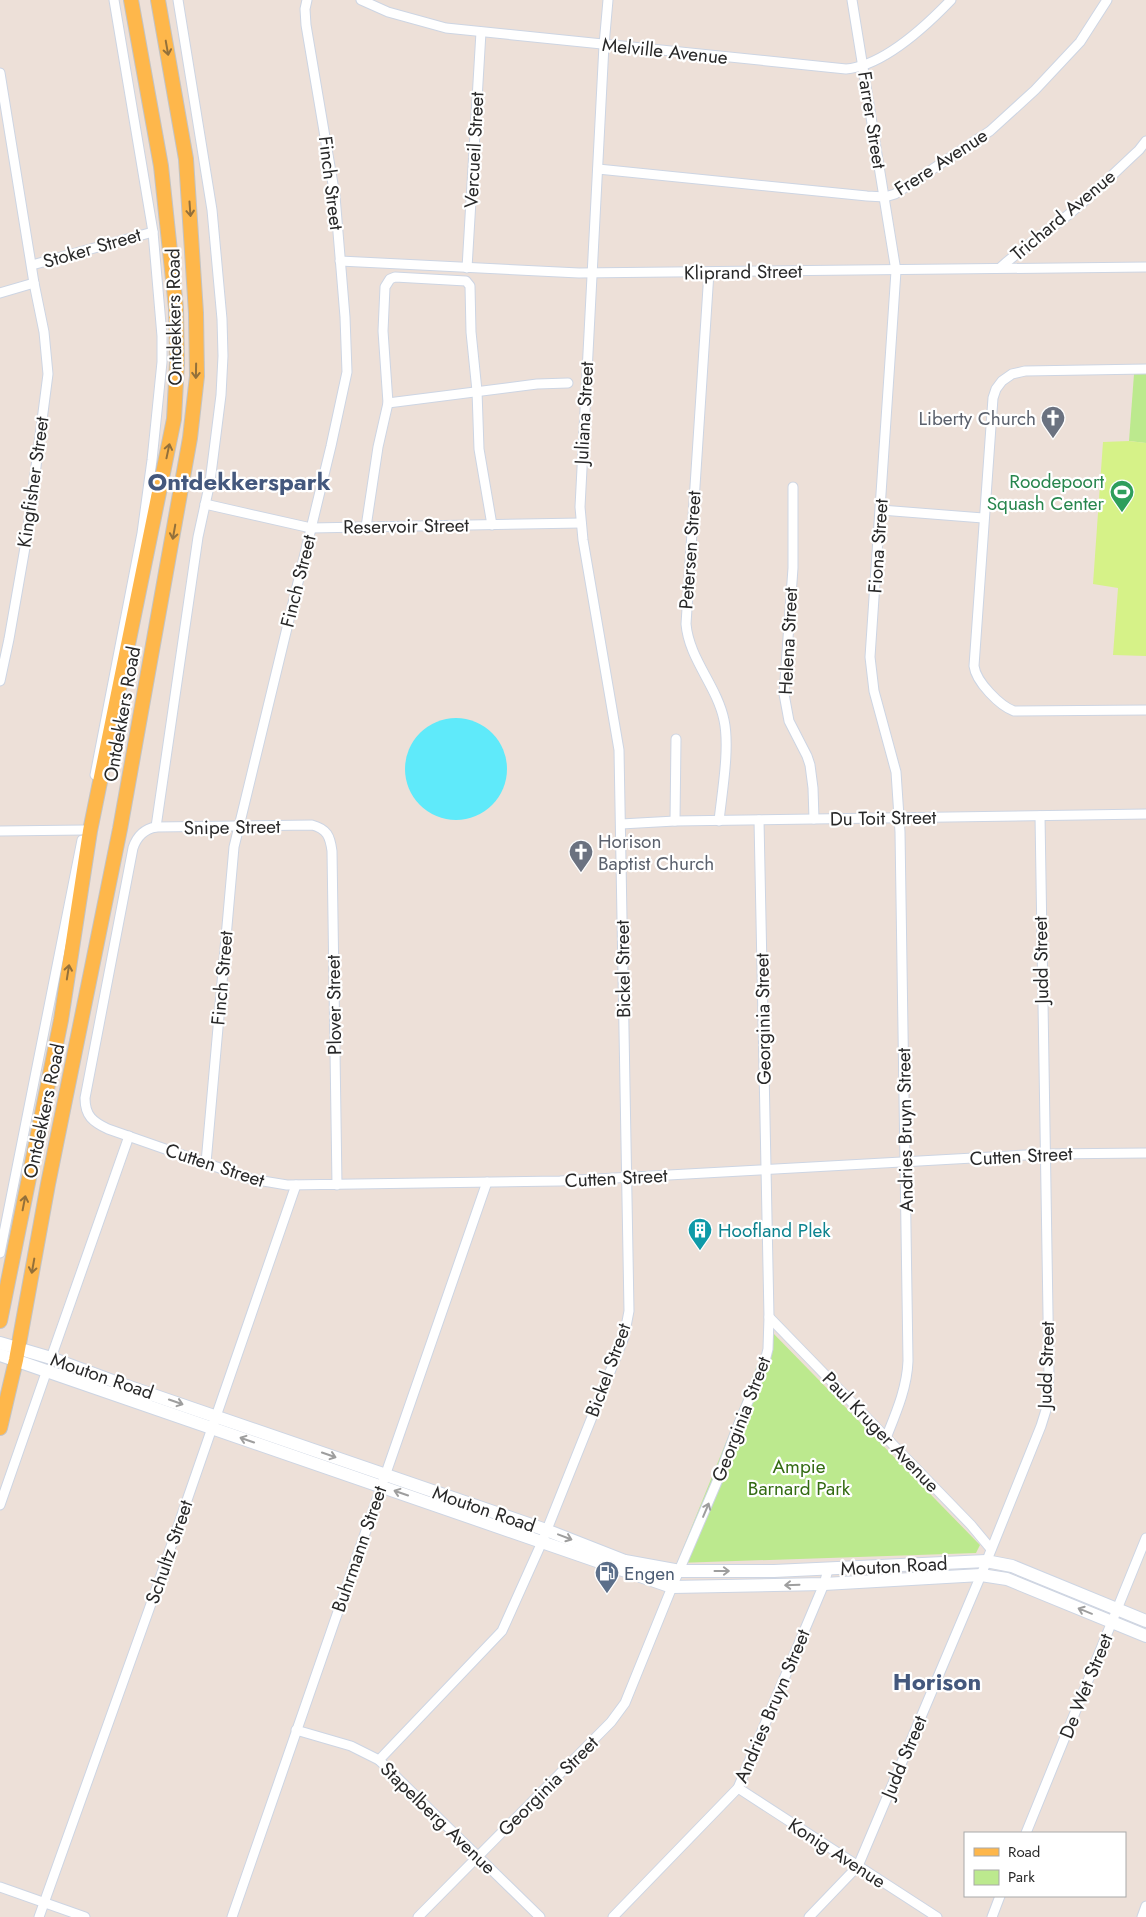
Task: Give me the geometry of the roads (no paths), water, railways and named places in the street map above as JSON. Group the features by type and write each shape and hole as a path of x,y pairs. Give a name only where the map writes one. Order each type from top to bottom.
{"main road":[{"name":"Ontdekkers Road","path":"0,1321 61,1020 90,830 174,420 177,363 176,308 162,175 131,0"},
{"name":"Ontdekkers Road","path":"0,1428 17,1354 50,1174 120,829 190,438 196,376 196,313 187,168 158,0"},
{"path":"0,1292 14,1251"},
{"name":"Mouton Road","path":"0,1343 17,1354 544,1536 625,1561 680,1571 774,1571 828,1570 988,1555"},
{"name":"Mouton Road","path":"0,1355 17,1354"},
{"name":"Mouton Road","path":"544,1536 672,1587 824,1584 981,1575"},
{"path":"988,1555 1146,1621"},
{"path":"981,1575 1008,1579 1146,1636"}],"street":[{"name":"Ontdekkers Road","path":"0,1253 142,533 152,460 162,352 152,232 114,0"},
{"path":"156,827 198,537 210,482 221,395 223,356 222,319 212,210 178,0"},
{"name":"Finch Street","path":"206,1163 233,857 238,826 347,372 335,196 305,16 307,0"},
{"name":"Melville Avenue","path":"361,0 388,12 433,26 846,69 863,66 883,56 907,39 951,0"},
{"name":"Juliana Street","path":"608,0 581,468 580,523 618,736 621,824"},
{"name":"Farrer Street","path":"852,0 896,271"},
{"name":"Frere Avenue","path":"598,168 885,197 895,194 990,131 1066,59 1080,42 1107,0"},
{"name":"Vercueil Street","path":"467,268 481,32"},
{"name":"Kingfisher Street","path":"0,73 34,283 44,332 47,362 47,382 25,545 0,681"},
{"name":"Trichard Avenue","path":"1001,267 1017,252 1054,227 1080,206 1142,150 1146,141"},
{"name":"Stoker Street","path":"32,265 152,232"},
{"name":"Kliprand Street","path":"340,261 592,274 1146,266"},
{"name":"Fiona Street","path":"896,271 871,639 871,671 874,691 895,766 900,818"},
{"name":"Petersen Street","path":"709,272 686,624 689,642 724,719 725,756 719,821"},
{"path":"366,527 378,447 388,403 384,331 385,287 390,279 395,277 466,281 470,286 470,332 477,391 479,449 492,525"},
{"path":"0,293 34,283"},
{"path":"1146,368 1025,371 1012,374 996,388 993,398 983,518 974,666 975,673 982,683 1003,705 1014,712 1146,710"},
{"path":"388,403 537,384 568,383"},
{"name":"Helena Street","path":"794,487 793,568 784,694 789,721 810,765 814,819"},
{"name":"Reservoir Street","path":"205,504 311,528 580,523"},
{"path":"881,510 983,518"},
{"path":"674,821 676,739"},
{"name":"Du Toit Street","path":"621,824 674,821 1146,814"},
{"name":"Judd Street","path":"809,1917 858,1866 981,1575 1046,1410 1049,1376 1040,816"},
{"name":"Andries Bruyn Street","path":"886,1438 899,1405 908,1370 900,818"},
{"name":"Georginia Street","path":"418,1917 618,1713 625,1703 765,1361 768,1349 769,1317 759,820"},
{"name":"Bickel Street","path":"379,1760 502,1631 544,1536 626,1330 629,1304 621,824"},
{"name":"Snipe Street","path":"143,833 156,827 312,825 323,828"},
{"name":"Plover Street","path":"323,828 330,839 332,850 337,1185"},
{"path":"0,831 84,830"},
{"name":"Ontdekkers Road","path":"97,1124 88,1115 85,1098 133,848 136,840 143,833"},
{"name":"Cutten Street","path":"97,1124 251,1179 287,1186 626,1178 1045,1154 1146,1152"},
{"path":"0,1505 129,1136"},
{"name":"Buhrmann Street","path":"232,1917 382,1480 487,1182"},
{"name":"Schultz Street","path":"39,1917 157,1587 296,1185"},
{"name":"Paul Kruger Avenue","path":"769,1317 971,1525 988,1555"},
{"name":"De Wet Street","path":"1026,1832 1146,1538"},
{"name":"Andries Bruyn Street","path":"613,1917 738,1788 824,1584 828,1570"},
{"name":"Stapelberg Avenue","path":"296,1730 351,1746 379,1760 540,1917"},
{"name":"Konig Avenue","path":"738,1788 937,1917"},
{"path":"0,1888 85,1917"},
{"path":"992,1917 1000,1897"},
{"path":"1142,1917 1146,1906"}],"water":[{"path":"456,718 466,719 485,726 499,740 506,759 506,779 499,798 485,812 466,819 456,820 446,819 427,812 413,798 406,779 405,769 406,759 413,740 427,726 446,719"}],"place":[{"name":"Liberty Church","path":"1053,439"},
{"name":"Roodepoort Squash Center","path":"1122,513"},
{"name":"Horison Baptist Church","path":"581,873"},
{"name":"Hoofland Plek","path":"700,1251"},
{"name":"Engen","path":"607,1594"}],"district":[{"name":"Ontdekkerspark","path":"239,481"},
{"name":"Horison","path":"937,1681"}],"park label":[{"name":"Ampie Barnard Park","path":"799,1477"}]}
